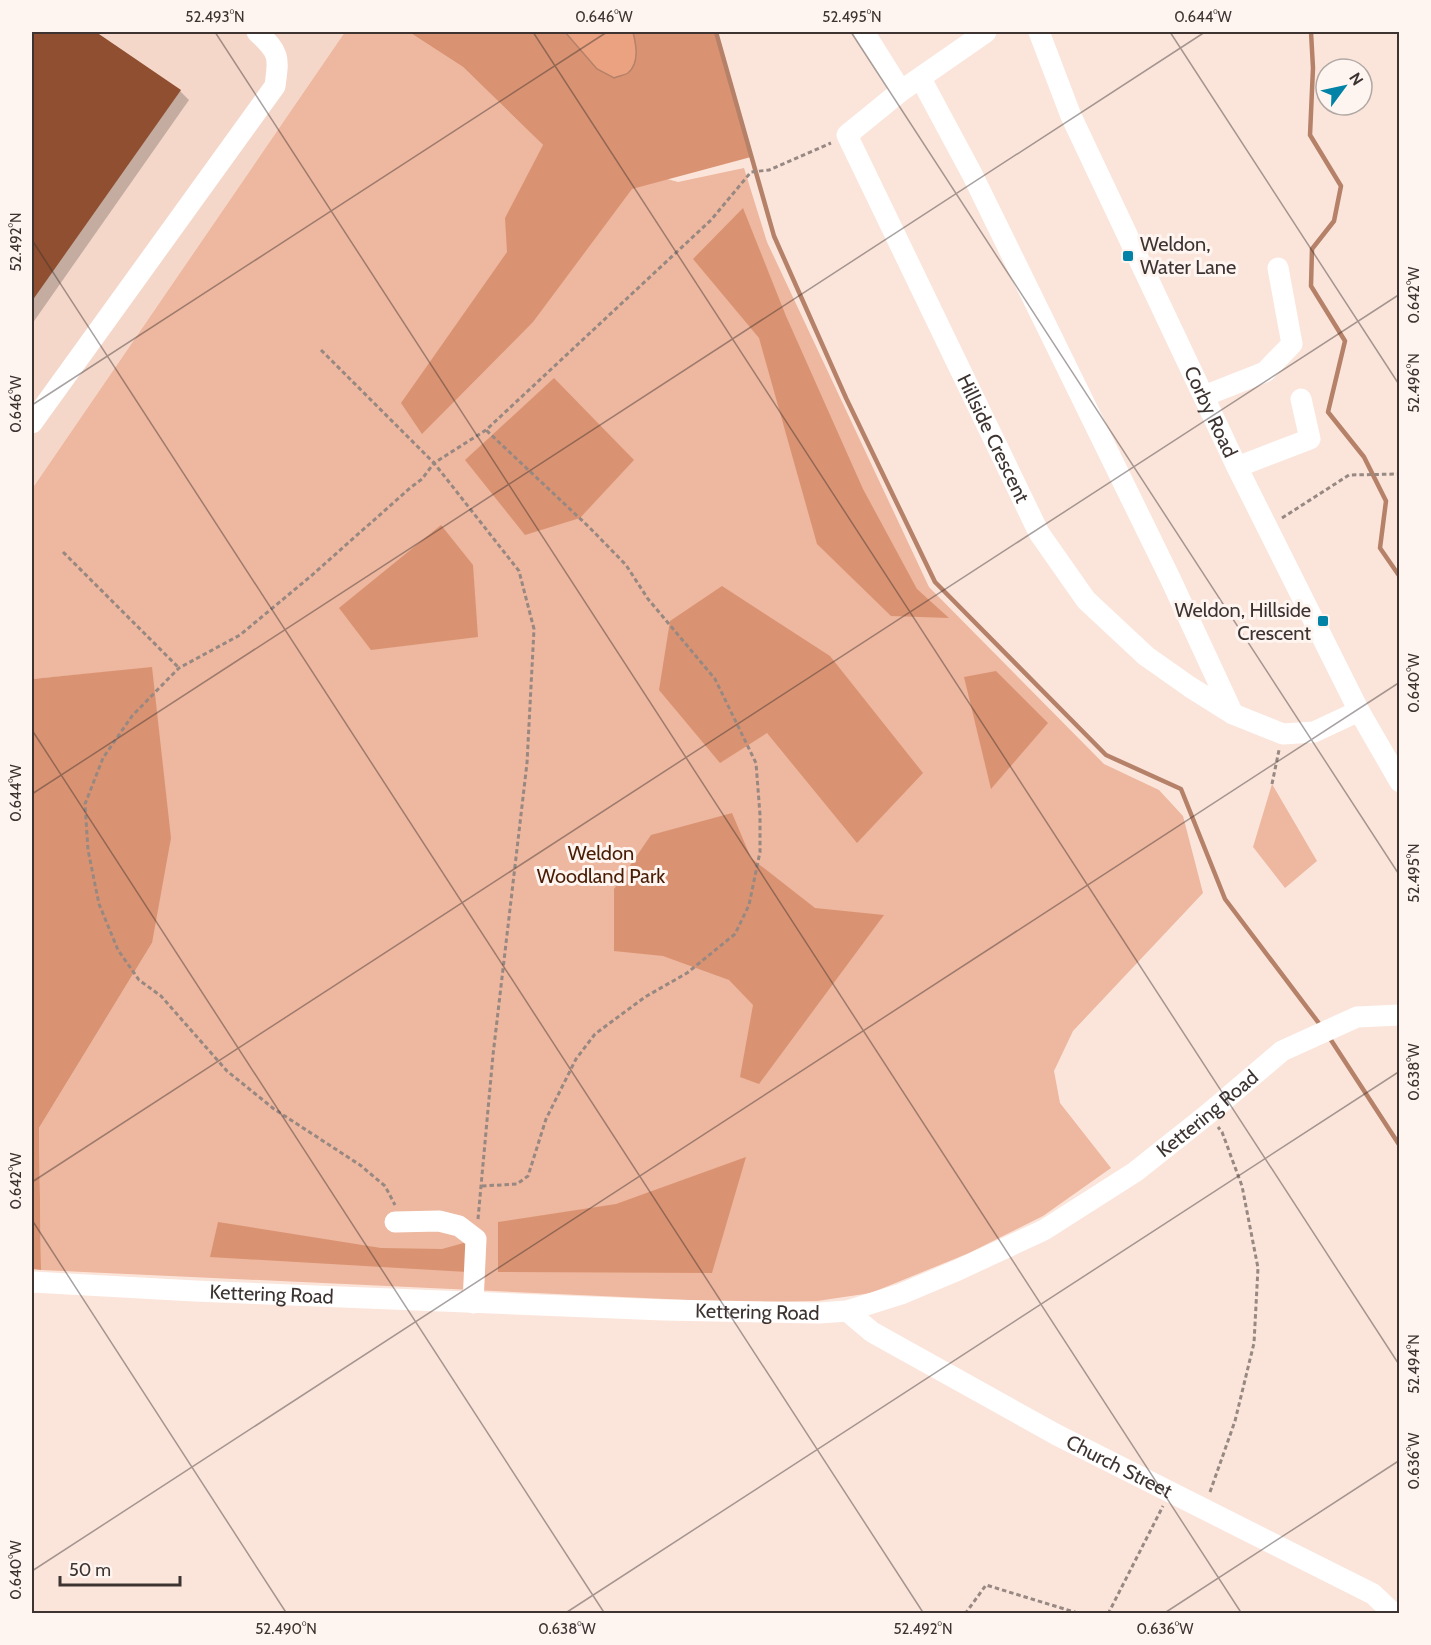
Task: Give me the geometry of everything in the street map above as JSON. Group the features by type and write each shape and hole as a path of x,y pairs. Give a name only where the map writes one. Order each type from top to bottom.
{"street":[{"path":"32,423 275,86 278,60 270,44 257,32"},
{"path":"864,32 901,91"},
{"path":"847,135 901,91 986,32"},
{"name":"Corby Road","path":"1040,32 1071,116 1237,467 1359,711 1400,782"},
{"path":"921,79 972,174 1170,578 1233,714"},
{"name":"Hillside Crescent","path":"847,135 1039,533 1086,600 1146,656 1190,687 1233,714 1282,734 1314,732 1359,711"},
{"path":"1203,396 1265,372 1292,344 1278,268"},
{"path":"1237,467 1310,439 1301,399"},
{"name":"Kettering Road","path":"32,1282 473,1303 819,1313 847,1311 911,1290 1044,1230 1135,1172 1282,1051 1357,1017 1400,1015"},
{"path":"395,1222 439,1221 459,1226 476,1239 473,1303"},
{"name":"Church Street","path":"847,1311 872,1332 1036,1423 1373,1594 1394,1614"}],"path":[{"path":"395,1222 396,1205 385,1186 343,1152 274,1109 227,1071 161,996 139,980 118,950 99,904 88,850 85,804 103,758 132,716 179,668 240,635 312,576 422,479 434,463 486,430 711,220 751,172 769,170 847,135"},
{"path":"321,350 434,463 519,571 534,629 527,763 493,1055 476,1239"},
{"path":"482,1186 517,1184 528,1176 546,1119 576,1059 595,1034 645,997 687,973 735,934 749,905 760,852 756,763 715,679 648,599 626,566 589,527 486,430"},
{"path":"1268,527 1349,475 1397,474"},
{"path":"63,552 179,668"},
{"path":"1272,784 1282,734"},
{"path":"1204,1508 1235,1421 1254,1343 1258,1268 1242,1186 1222,1132 1208,1114"},
{"path":"1108,1614 1171,1491"},
{"path":"965,1614 986,1585 1081,1614"}],"shaded area":[{"path":"32,32 345,32 32,489"},
{"path":"409,32 716,32 751,157 632,189 533,322 422,434 401,403 507,252 505,218 543,145 463,67"},
{"path":"565,32 633,32 636,59 632,69 614,78 597,69"},
{"path":"743,208 786,316 863,489 917,589 949,618 891,616 817,544 759,338 693,259"},
{"path":"554,378 634,460 580,518 525,535 465,460"},
{"path":"441,525 473,565 478,637 371,650 339,608"},
{"path":"722,586 830,656 923,773 857,843 767,733 720,763 659,690 670,621"},
{"path":"152,667 171,838 152,943 39,1128 41,1270 32,1269 32,679"},
{"path":"996,671 1048,723 991,789 964,677"},
{"path":"732,813 751,858 815,908 884,915 759,1084 740,1077 753,1005 729,980 663,956 614,951 614,889 651,835"},
{"path":"746,1157 712,1273 498,1272 498,1222 616,1204"},
{"path":"218,1222 381,1248 442,1249 467,1242 467,1272 210,1257"}],"green space":[{"name":"Weldon Woodland Park","path":"345,32 409,32 463,67 543,145 678,182 744,168 767,242 929,587 1104,764 1159,790 1183,816 1203,893 1073,1031 1054,1071 1060,1103 1111,1168 1043,1216 969,1253 871,1293 817,1301 732,1302 41,1270 39,1128 152,943 152,668 32,679 32,489"},
{"path":"1272,784 1317,861 1285,888 1253,847"}],"building":[{"path":"32,32 96,32 181,90 32,301"}],"waterway":[{"path":"716,32 774,236 846,398 935,582 1106,755 1181,789 1225,899 1321,1026"},
{"path":"1311,32 1313,68 1310,135 1341,186 1334,221 1312,249 1311,286 1345,341 1328,412 1364,457 1386,501 1380,548 1400,577"},
{"path":"1329,1037 1400,1146"}],"place":[{"name":"Weldon, Water Lane","path":"1128,256"},
{"name":"Weldon, Hillside Crescent","path":"1323,621"}]}
